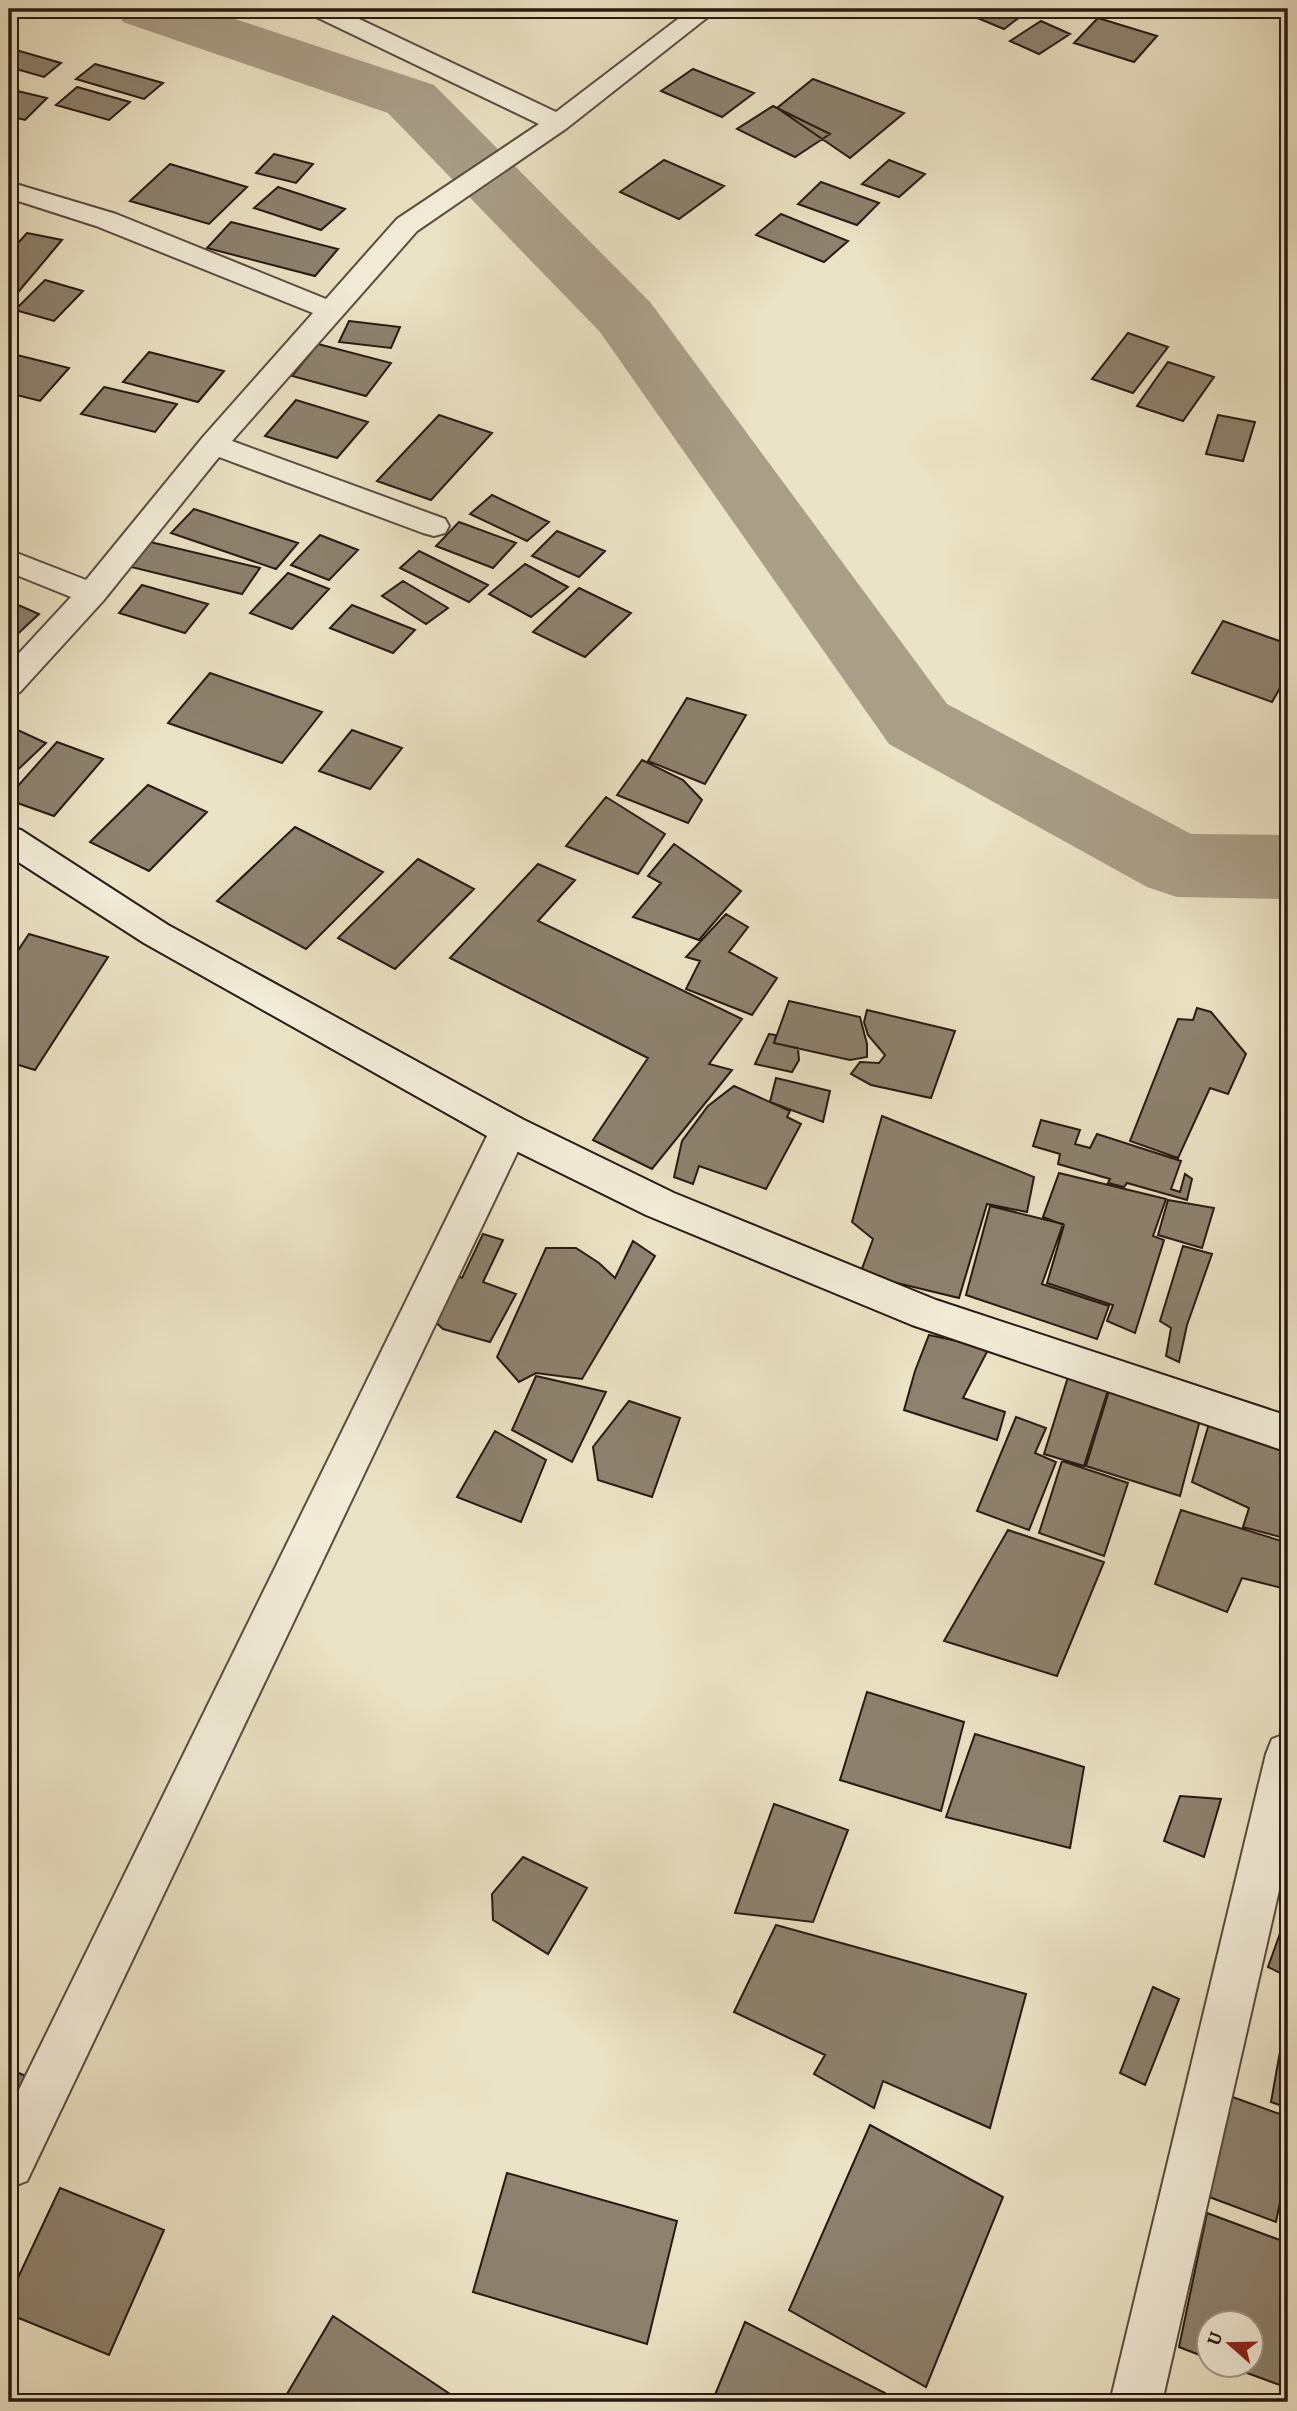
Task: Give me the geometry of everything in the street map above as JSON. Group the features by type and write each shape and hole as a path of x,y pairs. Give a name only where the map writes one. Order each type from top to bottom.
{"street":[{"path":"319,9 550,128"},
{"path":"9,684 92,594 213,444 407,225 550,128 706,9"},
{"path":"9,190 106,220 330,310"},
{"path":"213,444 434,526"},
{"path":"9,560 92,594"},
{"path":"9,839 156,934 509,1130 660,1205 926,1312 1288,1434"},
{"path":"9,2163 509,1130"},
{"path":"1136,2402 1288,1754"}],"building":[{"path":"976,9 1029,10 1004,29 968,14"},
{"path":"1098,18 1157,36 1134,62 1074,43"},
{"path":"1041,21 1070,34 1039,54 1010,41"},
{"path":"9,48 61,63 44,77 9,67"},
{"path":"95,64 163,83 144,99 76,79"},
{"path":"693,69 754,93 722,117 661,91"},
{"path":"813,79 904,113 850,158 777,108"},
{"path":"77,87 130,102 109,120 56,105"},
{"path":"9,89 47,98 25,120 9,116"},
{"path":"773,106 830,134 795,157 737,129"},
{"path":"274,154 313,164 296,183 256,173"},
{"path":"664,160 724,186 679,219 620,192"},
{"path":"889,160 925,174 899,197 862,184"},
{"path":"170,164 247,187 209,224 130,201"},
{"path":"821,182 879,203 857,225 798,204"},
{"path":"278,187 345,209 321,230 254,208"},
{"path":"781,214 848,241 824,262 756,235"},
{"path":"231,222 338,249 315,276 207,248"},
{"path":"27,233 62,240 9,303 9,253"},
{"path":"45,280 83,291 54,321 15,310"},
{"path":"349,321 400,327 391,348 339,342"},
{"path":"1128,333 1168,347 1133,393 1092,379"},
{"path":"318,344 391,363 366,396 292,376"},
{"path":"149,352 224,371 198,402 123,382"},
{"path":"9,353 69,368 40,401 9,393"},
{"path":"1168,362 1214,377 1183,421 1137,406"},
{"path":"104,387 177,404 155,432 81,414"},
{"path":"296,400 368,422 337,458 265,436"},
{"path":"439,415 492,433 431,500 377,481"},
{"path":"1218,415 1255,422 1243,461 1206,454"},
{"path":"492,495 549,522 527,541 470,514"},
{"path":"194,509 298,543 276,569 171,533"},
{"path":"459,522 516,543 493,568 436,546"},
{"path":"557,531 605,551 579,577 532,556"},
{"path":"320,535 358,550 329,580 291,565"},
{"path":"146,541 260,568 242,594 127,566"},
{"path":"419,551 488,585 469,602 400,568"},
{"path":"525,564 568,587 531,617 489,594"},
{"path":"288,573 329,589 292,629 250,613"},
{"path":"403,581 448,608 426,624 382,596"},
{"path":"142,585 208,604 185,633 119,613"},
{"path":"579,588 631,613 585,657 533,632"},
{"path":"9,601 39,614 9,642"},
{"path":"352,605 415,630 393,653 330,628"},
{"path":"1223,621 1288,644 1288,674 1272,702 1192,673"},
{"path":"210,673 322,712 282,763 168,723"},
{"path":"687,698 746,715 705,784 648,761"},
{"path":"9,726 46,743 9,778"},
{"path":"352,730 402,748 370,789 319,771"},
{"path":"57,742 103,759 54,816 9,800 9,796"},
{"path":"642,760 683,780 702,800 688,823 617,795"},
{"path":"148,785 207,812 149,871 90,842"},
{"path":"606,797 665,834 638,874 566,846"},
{"path":"295,827 383,872 306,949 217,901"},
{"path":"674,844 741,891 699,940 633,917 661,883 648,876"},
{"path":"418,859 474,889 395,969 338,938"},
{"path":"538,864 575,880 538,921 742,1019 709,1064 732,1070 652,1169 593,1140 648,1058 450,958"},
{"path":"726,914 748,927 729,952 777,978 752,1015 686,989 700,961 686,957"},
{"path":"29,934 108,957 35,1070 9,1062 9,964"},
{"path":"789,1001 860,1017 867,1044 867,1057 850,1060 774,1043"},
{"path":"1197,1008 1211,1012 1246,1054 1228,1094 1210,1088 1178,1158 1130,1141 1178,1019 1193,1020"},
{"path":"867,1010 955,1031 931,1098 871,1085 851,1074 860,1062 879,1063 885,1055 868,1035 864,1022"},
{"path":"769,1034 776,1035 774,1043 798,1048 799,1060 792,1072 755,1064"},
{"path":"776,1078 830,1091 823,1122 770,1102"},
{"path":"734,1086 790,1111 787,1117 801,1124 766,1189 699,1166 693,1184 674,1177 682,1141 708,1106"},
{"path":"882,1116 1034,1177 1027,1212 987,1204 959,1298 860,1274 873,1239 852,1222"},
{"path":"1041,1120 1080,1130 1075,1144 1090,1148 1097,1134 1181,1161 1171,1189 1180,1192 1185,1174 1192,1179 1187,1200 1127,1183 1124,1187 1108,1183 1110,1179 1058,1164 1060,1154 1033,1146"},
{"path":"1059,1173 1166,1199 1153,1236 1164,1240 1135,1333 1107,1321 1113,1305 1047,1283 1064,1225 1043,1217"},
{"path":"1168,1200 1214,1208 1202,1248 1158,1235"},
{"path":"990,1206 1063,1224 1042,1284 1109,1306 1097,1339 966,1295"},
{"path":"483,1234 503,1240 483,1282 516,1294 490,1342 443,1329 426,1313 451,1273 462,1278"},
{"path":"633,1241 655,1256 582,1379 536,1373 519,1382 497,1357 546,1248 576,1248 599,1263 615,1278"},
{"path":"1183,1246 1212,1254 1187,1325 1179,1362 1166,1356 1171,1328 1160,1321"},
{"path":"929,1335 989,1348 963,1398 1005,1412 997,1440 904,1410"},
{"path":"536,1376 606,1392 572,1462 512,1430"},
{"path":"1068,1377 1108,1390 1084,1466 1044,1454"},
{"path":"1109,1391 1200,1420 1180,1496 1086,1466"},
{"path":"629,1401 680,1418 652,1497 598,1480 593,1447"},
{"path":"1016,1417 1046,1428 1035,1453 1056,1462 1029,1530 977,1511"},
{"path":"1210,1420 1288,1449 1288,1539 1243,1527 1249,1508 1192,1482"},
{"path":"495,1431 546,1460 521,1522 457,1497"},
{"path":"1062,1461 1128,1483 1104,1556 1039,1533"},
{"path":"1181,1510 1288,1543 1286,1589 1242,1578 1227,1612 1155,1584"},
{"path":"1008,1530 1104,1562 1057,1676 944,1641"},
{"path":"867,1692 964,1722 941,1811 840,1780"},
{"path":"975,1734 1084,1767 1070,1848 946,1817"},
{"path":"1180,1796 1221,1799 1204,1857 1164,1841"},
{"path":"774,1804 848,1830 813,1922 735,1913"},
{"path":"523,1857 587,1888 548,1954 493,1920 492,1894"},
{"path":"1288,1911 1288,1977 1268,1967"},
{"path":"776,1925 1026,1994 990,2128 883,2081 874,2108 814,2074 825,2055 734,2012"},
{"path":"1153,1987 1179,1999 1145,2085 1120,2073"},
{"path":"1288,2007 1288,2108 1271,2102"},
{"path":"9,2069 38,2081 9,2140"},
{"path":"1227,2095 1288,2117 1288,2162 1276,2222 1204,2195"},
{"path":"870,2125 1003,2197 926,2387 789,2310"},
{"path":"507,2173 677,2221 647,2344 473,2292"},
{"path":"60,2188 164,2230 109,2355 9,2314 9,2297"},
{"path":"1207,2213 1288,2243 1288,2388 1266,2380 1266,2310 1196,2310 1196,2354 1179,2347"},
{"path":"333,2316 462,2402 289,2402 284,2399"},
{"path":"745,2322 885,2393 882,2402 712,2402"}],"waterway":[{"path":"145,9 411,99 625,317 918,724 1177,865 1288,867"}]}
